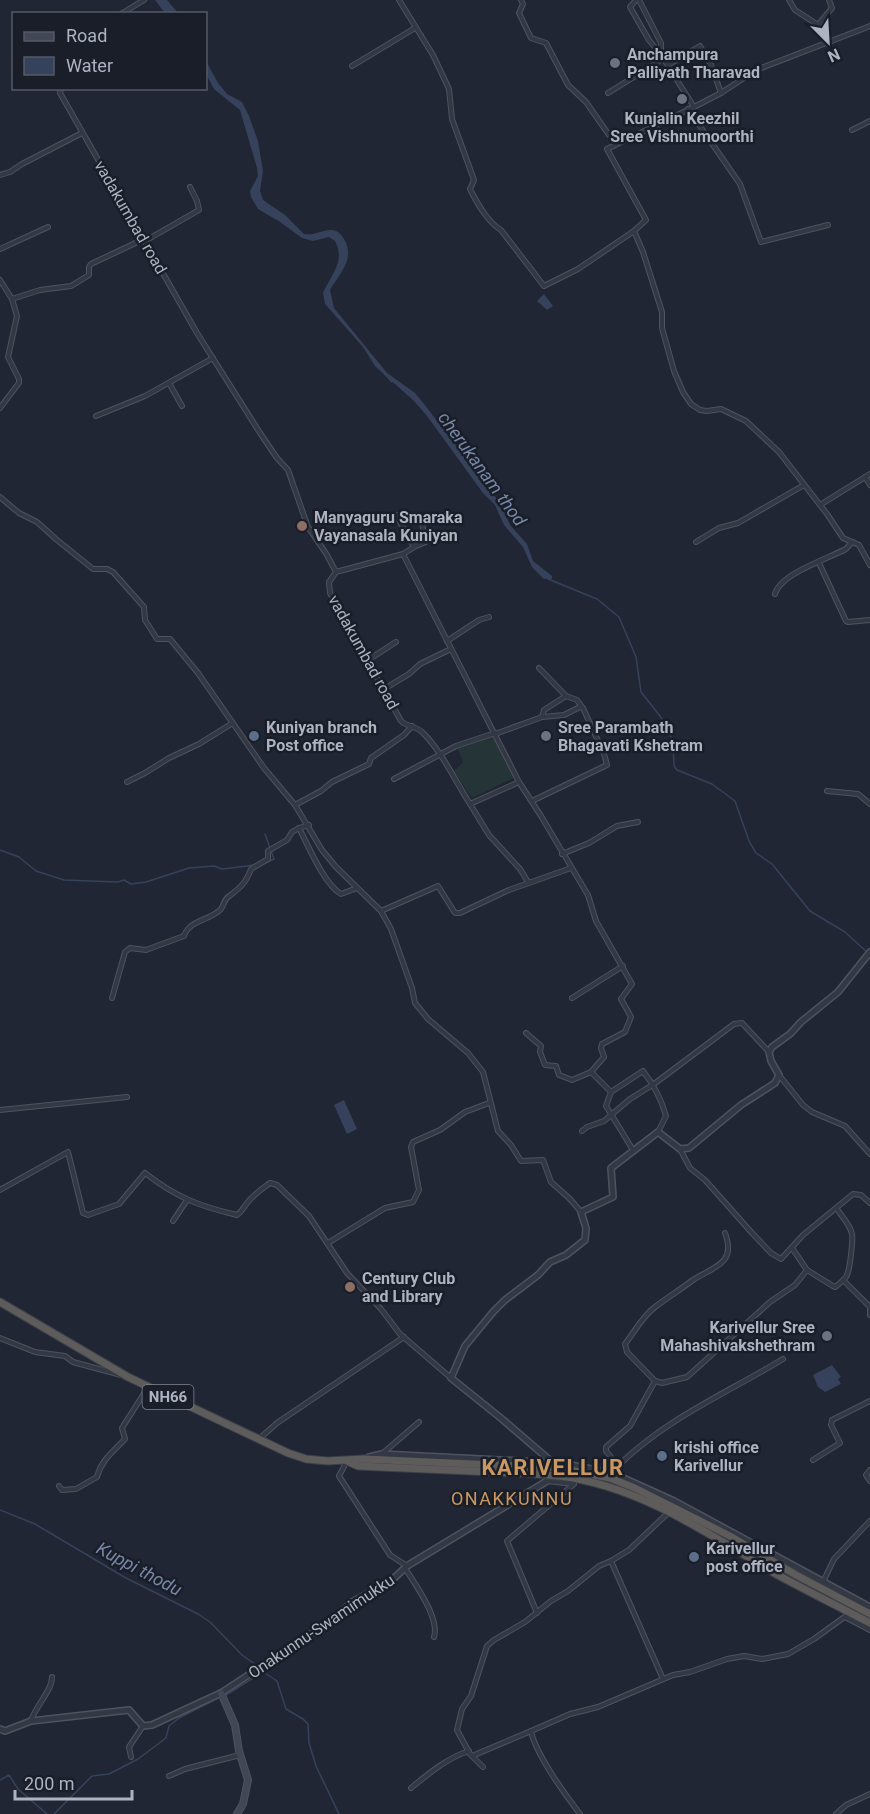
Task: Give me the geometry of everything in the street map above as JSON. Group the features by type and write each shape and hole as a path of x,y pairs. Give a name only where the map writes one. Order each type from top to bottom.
{"highway":[{"name":"NH66","path":"0,1302 128,1377 288,1453 306,1459 347,1461 364,1459 600,1476 635,1488 730,1536 796,1575 841,1596 870,1614"},
{"name":"NH66","path":"347,1461 358,1466 540,1470"},
{"name":"NH66","path":"559,1472 611,1487 668,1513 848,1615 870,1623"}],"main road":[{"path":"221,1693 235,1725 240,1755 248,1780 243,1804 237,1814"}],"street":[{"path":"124,12 144,0"},
{"path":"399,0 433,55 448,89 452,119 474,180 470,189 472,193 486,215 501,230 544,286 578,269 644,224 646,218 607,148 721,93 756,70 870,26"},
{"path":"521,0 523,4 519,13 531,38 546,43 568,85 585,102 609,135"},
{"path":"608,93 658,62 661,55 661,43 638,0 630,7 649,40 661,55 668,65 694,107"},
{"path":"789,0 795,10 818,25 827,43"},
{"path":"818,25 832,8 829,0"},
{"path":"352,66 416,28"},
{"path":"668,65 700,46 711,65 721,93"},
{"name":"vadakumbad road","path":"60,90 82,133 213,358 260,434 288,470 308,527 336,572 330,582 330,593 401,721 421,731 439,755 489,835 520,869 528,882"},
{"path":"688,110 740,184 761,242 828,225"},
{"path":"852,130 870,121"},
{"path":"0,175 10,172 82,133"},
{"path":"12,299 39,290 76,284 89,274 91,264 145,240 199,210 190,187"},
{"path":"0,249 48,227"},
{"path":"634,231 662,312 662,328 674,371 687,398 700,410 721,409 746,421 779,452 843,538 860,545 870,565"},
{"path":"0,280 12,299 17,316 8,357 19,379 19,383 0,408"},
{"path":"96,416 169,383 213,358"},
{"path":"169,383 182,406"},
{"path":"820,505 868,475 870,485"},
{"path":"696,542 719,528 738,523 804,485"},
{"path":"0,497 19,513 37,522 93,569 107,569 113,572 144,607 145,620 157,639 170,639 198,673 231,724 295,805 322,850 381,911 392,929 415,1003 428,1019 468,1053 483,1072 489,1103 498,1131 521,1161 543,1160 551,1182 581,1212 586,1228 585,1240 566,1255 550,1262 538,1275 493,1312 465,1346 451,1378"},
{"path":"396,515 414,547"},
{"path":"336,572 403,554 426,543 422,524"},
{"path":"775,594 779,584 792,575 846,549 852,542"},
{"path":"403,554 519,782 588,895 596,921 632,984 621,999 631,1017 625,1032 601,1046 604,1058 591,1072 572,1080 559,1075 556,1066 544,1065 540,1052 541,1046 526,1034"},
{"path":"819,563 846,621 870,620"},
{"path":"447,641 479,620 489,617"},
{"path":"368,660 396,642"},
{"path":"384,689 420,664 451,649"},
{"path":"532,801 607,765 604,754 577,700 566,696 539,668"},
{"path":"542,717 544,710 566,696"},
{"path":"394,779 456,746 542,717 559,716 582,708"},
{"path":"127,782 199,744 231,724"},
{"path":"295,805 321,791 332,782 369,764 371,758 404,735 412,726"},
{"path":"470,804 519,782"},
{"path":"827,791 858,794 870,804"},
{"path":"562,854 589,843 617,826 638,822"},
{"path":"112,998 125,952 130,948 146,950 184,936 186,929 220,909 226,898 242,888 251,869 268,859 268,851 287,840 292,832 309,825"},
{"path":"299,828 336,891 341,894 357,888"},
{"path":"381,911 438,886 455,913 460,913 528,882 571,868"},
{"path":"769,1052 772,1047 838,992 869,954"},
{"path":"572,998 623,966"},
{"path":"582,1131 612,1115 630,1099 654,1084 734,1024 742,1023 769,1052 779,1075 803,1105 812,1112 845,1126 870,1154"},
{"path":"581,1212 613,1197 611,1168 658,1132 666,1116 654,1084 643,1071 611,1092 606,1106 633,1150"},
{"path":"591,1072 611,1092"},
{"path":"680,1149 696,1144 756,1093 775,1083 779,1075"},
{"path":"0,1110 127,1097"},
{"path":"328,1243 385,1208 413,1202 419,1190 411,1146 413,1142 440,1130 465,1112 489,1103"},
{"path":"658,1132 680,1149 690,1168 705,1180 771,1253 781,1259 816,1224 854,1194 857,1193 866,1198 870,1203"},
{"path":"0,1190 68,1152 83,1213 88,1215 119,1204 145,1173 169,1192 205,1208 237,1215 258,1192 270,1183 278,1185 309,1216 347,1273 404,1337 552,1462"},
{"path":"173,1221 188,1200"},
{"path":"792,1248 807,1270 835,1287 848,1271 852,1240 847,1223 837,1209"},
{"path":"725,1233 729,1242 729,1251 722,1263 694,1279 656,1306 625,1344 627,1352 655,1381 662,1383 687,1377 770,1302 795,1285 807,1270"},
{"path":"843,1280 870,1307 870,1315"},
{"path":"259,1439 277,1423 404,1337"},
{"path":"0,1338 35,1352 65,1356 73,1362 128,1377"},
{"path":"612,1473 655,1435 783,1359"},
{"path":"618,1466 606,1451 606,1447 630,1426 655,1381"},
{"path":"59,1486 62,1490 75,1489 97,1478 99,1467 108,1454 125,1439 122,1428 148,1387"},
{"path":"813,1460 840,1443 831,1425 832,1420 870,1401"},
{"path":"382,1454 419,1422"},
{"path":"364,1459 382,1454 552,1462 612,1473 638,1483 695,1512 823,1583 841,1596 870,1607"},
{"path":"347,1461 339,1476 390,1555 406,1567 422,1594 436,1631 434,1637"},
{"path":"537,1613 507,1541 574,1484 547,1481 552,1462"},
{"path":"870,1470 866,1474 870,1481"},
{"name":"Onakunnu-Swamimukku","path":"143,1726 152,1725 221,1693 312,1633 321,1630 352,1602 392,1581 406,1567 547,1481"},
{"path":"483,1767 470,1754 458,1730 462,1709 471,1696 488,1646 568,1591 599,1566 628,1550 668,1513"},
{"path":"823,1583 834,1559 870,1521"},
{"path":"611,1561 663,1679"},
{"path":"411,1788 459,1754 470,1754 570,1714 598,1707 663,1679 736,1656 762,1659 788,1654 818,1637 848,1615 870,1630"},
{"path":"31,1721 38,1704 51,1685 52,1677"},
{"path":"0,1729 5,1731 31,1721 129,1710 143,1726 129,1747 131,1757"},
{"path":"531,1731 532,1739 552,1775 580,1814"},
{"path":"169,1776 185,1769 240,1755"},
{"path":"836,1814 846,1805 870,1794"}],"shaded area":[{"path":"493,735 515,777 472,798 454,771 463,762 457,747"}],"water":[{"path":"155,0 167,0 177,12 164,12"},
{"path":"207,63 218,83 227,94 242,102 249,116 258,141 263,171 260,191 263,200 285,215 304,234 333,230 344,239 348,253 347,260 330,290 334,308 387,373 415,393 424,404 500,503 510,525 527,544 533,561 552,576 552,579 544,579 532,567 523,547 504,525 495,505 483,493 427,416 414,401 375,366 363,347 325,304 323,293 333,274 339,255 335,241 329,237 313,241 302,238 258,209 250,191 258,176 257,168 240,110 214,89 207,76"},
{"path":"544,294 553,306 547,310 537,301"},
{"path":"344,1100 357,1129 347,1134 334,1105"},
{"path":"832,1365 841,1377 838,1379 841,1384 825,1392 818,1387 813,1375"}],"waterway":[{"name":"cherukanam thod","path":"381,370 392,382"},
{"name":"cherukanam thod","path":"548,579 597,599 619,617 636,657 641,692 660,716 673,741 674,766 677,770 712,784 735,801 749,841 756,853 772,864 810,911 845,932 867,952"},
{"path":"265,834 274,859 266,863"},
{"path":"0,850 19,857 36,871 64,880 118,882 124,880 131,884 146,882 189,868 214,866 222,869 255,865"},
{"name":"Kuppi thodu","path":"0,1510 35,1524 126,1578 198,1614 210,1622 242,1655 256,1665"},
{"path":"262,1671 277,1681 286,1709 308,1724 309,1743 316,1766 339,1814"},
{"path":"226,1695 263,1672"},
{"path":"54,1814 92,1776 109,1774 138,1759 166,1738 169,1726 179,1718 218,1698"},
{"path":"0,1780 9,1775 18,1789 47,1814"}],"place":[{"name":"Anchampura Palliyath Tharavad","path":"615,63"},
{"name":"Kunjalin Keezhil Sree Vishnumoorthi","path":"682,99"},
{"name":"Manyaguru Smaraka Vayanasala Kuniyan","path":"302,526"},
{"name":"Kuniyan branch Post office","path":"254,736"},
{"name":"Sree Parambath Bhagavati Kshetram","path":"546,736"},
{"name":"Century Club and Library","path":"350,1287"},
{"name":"Karivellur Sree Mahashivakshethram","path":"827,1336"},
{"name":"krishi office Karivellur","path":"662,1456"},
{"name":"Karivellur post office","path":"694,1557"}],"district":[{"name":"KARIVELLUR","path":"553,1467"},
{"name":"ONAKKUNNU","path":"512,1499"}]}
